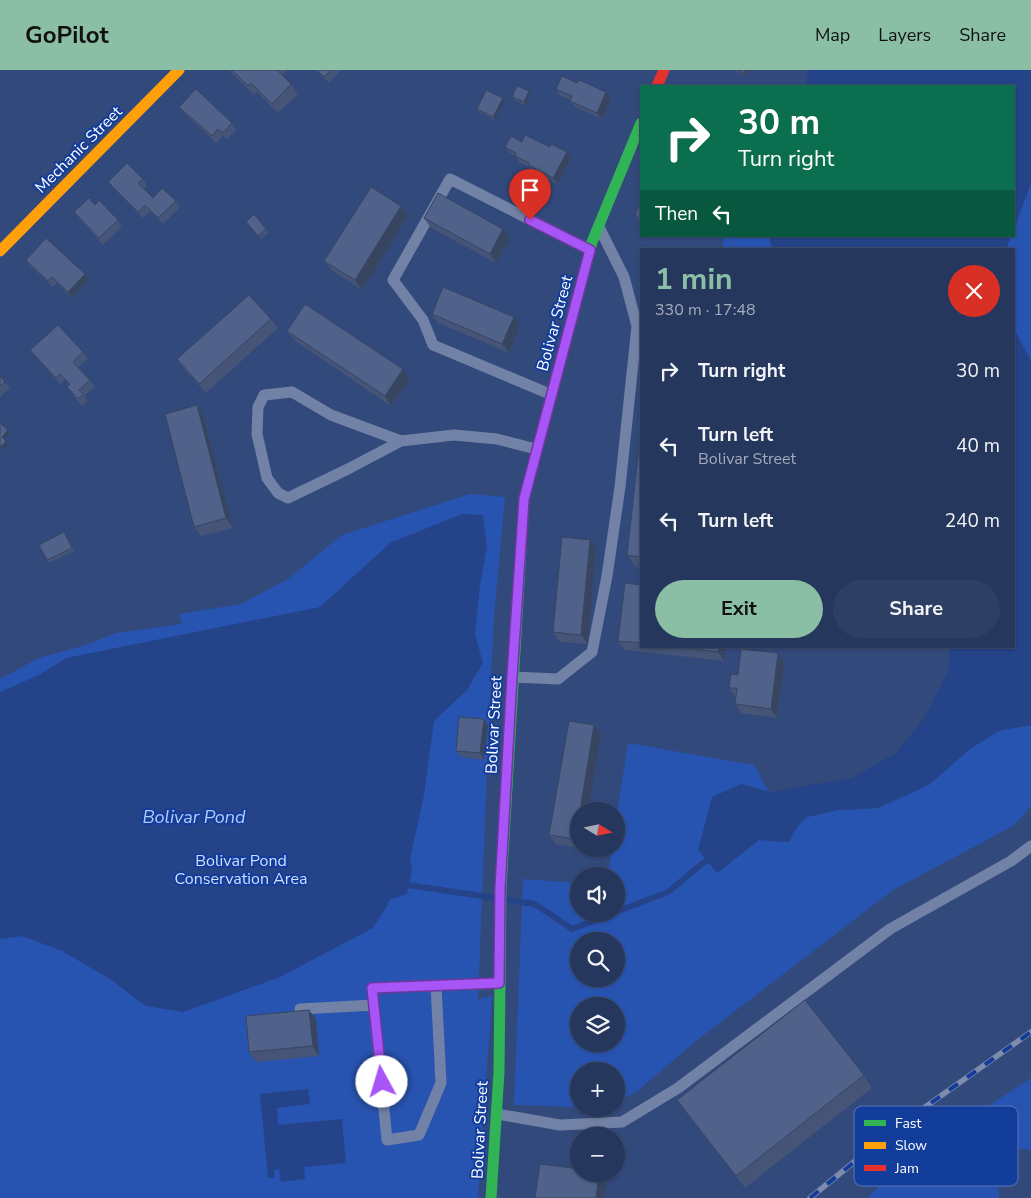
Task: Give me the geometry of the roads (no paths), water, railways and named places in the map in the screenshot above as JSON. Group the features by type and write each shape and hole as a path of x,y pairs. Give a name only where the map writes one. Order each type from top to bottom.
{"street":[{"name":"Mechanic Street","path":"0,251 179,70"},
{"path":"657,85 664,70"},
{"name":"Bolivar Street","path":"491,1198 499,1072 500,889 524,499 590,250 598,226 640,125"}],"lane":[{"path":"552,395 433,345 423,320 393,280 450,179 590,250"},
{"path":"512,677 558,679 592,652 598,623 620,487 637,326 624,277 598,226"},
{"path":"401,440 331,415 292,392 264,395 258,407 257,434 267,478 278,493 288,498 350,468 401,440 454,435 497,439 536,449"},
{"path":"497,1114 560,1125 622,1122 678,1088 890,929 1011,862 1031,846"},
{"path":"436,985 441,1083 419,1135 388,1140 372,988 436,985 499,983"},
{"path":"300,1009 374,1005"}],"water":[{"path":"808,70 1031,70 1031,183 1015,226 1015,85 805,85"},
{"path":"769,237 1011,237 1006,248 772,248"},
{"path":"1015,331 1031,361 1031,725 998,731 971,748 929,785 878,808 838,810 807,817 797,827 789,842 759,840 717,873 698,850 712,797 741,784 769,792 852,778 896,753 925,717 948,671 950,648 1015,648"},
{"name":"Bolivar Pond","path":"462,514 483,515 487,547 480,585 475,634 483,663 467,690 434,721 424,795 410,859 412,870 407,894 391,899 373,928 280,977 183,1012 146,1006 110,979 62,951 22,936 0,939 0,692 39,675 66,658 320,607 390,543"},
{"path":"308,1089 310,1104 277,1108 278,1125 342,1119 346,1163 304,1167 305,1179 281,1182 279,1169 274,1170 274,1178 268,1178 260,1094"}],"waterway":[{"path":"625,909 668,892 713,855"},
{"path":"401,884 495,898"},
{"path":"507,900 535,904 572,929 591,922"}],"railway":[{"path":"927,1106 1031,1032"},
{"path":"810,1198 854,1162"}],"park label":[{"name":"Bolivar Pond Conservation Area","path":"241,869"}]}
